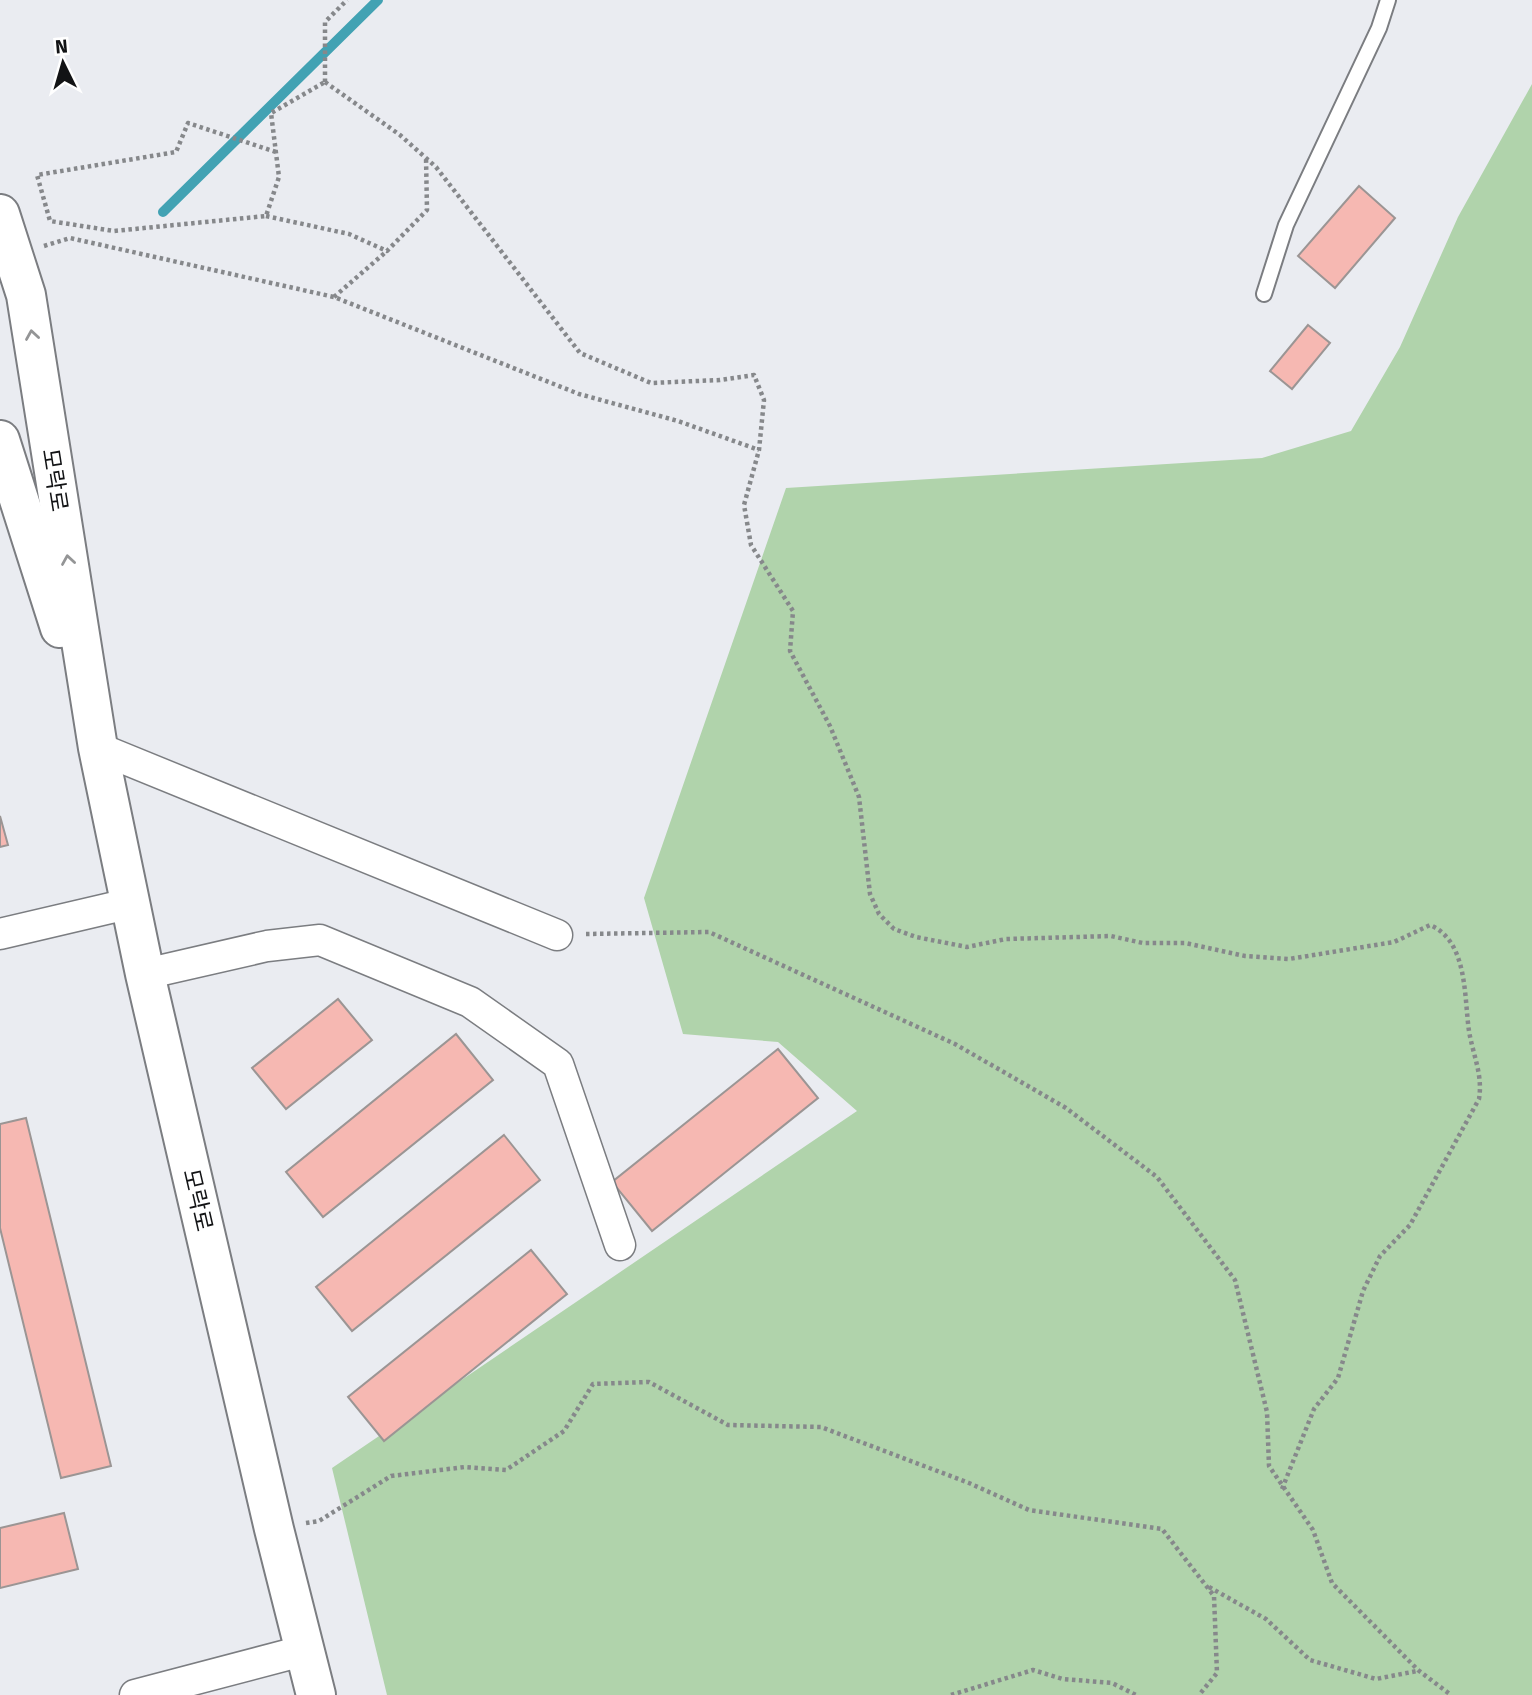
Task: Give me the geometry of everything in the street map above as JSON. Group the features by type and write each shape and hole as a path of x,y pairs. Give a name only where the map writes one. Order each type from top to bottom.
{"street":[{"name":"모락로","path":"0,214 26,295 98,748 145,974 274,1529 316,1695"},
{"name":"모락로","path":"0,440 98,748"},
{"path":"98,748 557,935"},
{"path":"0,934 132,902"},
{"path":"145,974 267,946 320,940 470,1002 558,1064 620,1245"},
{"path":"135,1695 306,1650"}],"lane":[{"path":"1264,294 1286,225 1380,28 1388,0"}],"path":[{"path":"324,82 326,22 347,0"},
{"path":"266,216 278,177 271,113 324,82"},
{"path":"324,82 400,135 426,157 580,353 652,383 720,380 754,375 764,400 759,450 744,505 751,545 793,611 790,651 830,726 859,797 870,894 880,914 894,929 916,937 967,947 1006,939 1111,936 1143,943 1185,943 1245,956 1289,959 1394,942 1430,925 1440,929 1453,948 1464,978 1469,1032 1482,1083 1479,1099 1410,1226 1380,1256 1363,1292 1338,1378 1314,1409 1282,1489"},
{"path":"276,152 188,123 176,152 37,175 50,221 114,231 266,216 349,234 387,251"},
{"path":"334,297 387,251 426,210 426,157"},
{"path":"13,255 70,238 334,297 579,394 678,421 759,450"},
{"path":"557,935 709,933 955,1044 1066,1108 1157,1177 1235,1280 1267,1412 1269,1466 1282,1489 1313,1530 1332,1583 1418,1671 1451,1695"},
{"path":"274,1529 319,1521 391,1476 465,1467 506,1470 564,1431 593,1384 649,1382 728,1425 821,1427 969,1483 1030,1510 1162,1529 1214,1596 1217,1673 1199,1695"},
{"path":"1205,1584 1266,1619 1310,1660 1376,1679 1418,1671"},
{"path":"951,1695 1033,1670 1063,1679 1093,1679 1112,1683 1136,1695"}],"green space":[{"path":"1532,84 1532,1695 387,1695 332,1468 857,1111 778,1042 683,1034 644,898 786,488 1262,458 1351,431 1400,347 1458,217"}],"building":[{"path":"1359,186 1395,218 1335,288 1298,256"},
{"path":"1308,325 1330,343 1292,389 1270,371"},
{"path":"0,816 8,845 0,847"},
{"path":"338,999 372,1040 286,1109 252,1068"},
{"path":"456,1034 493,1080 323,1217 286,1172"},
{"path":"778,1049 818,1098 652,1231 612,1182"},
{"path":"26,1118 111,1466 61,1478 0,1228 0,1124"},
{"path":"504,1135 540,1180 352,1331 316,1287"},
{"path":"531,1250 567,1294 384,1441 348,1397"},
{"path":"64,1513 78,1569 0,1588 0,1528"}],"waterway":[{"path":"163,212 378,0"}]}
